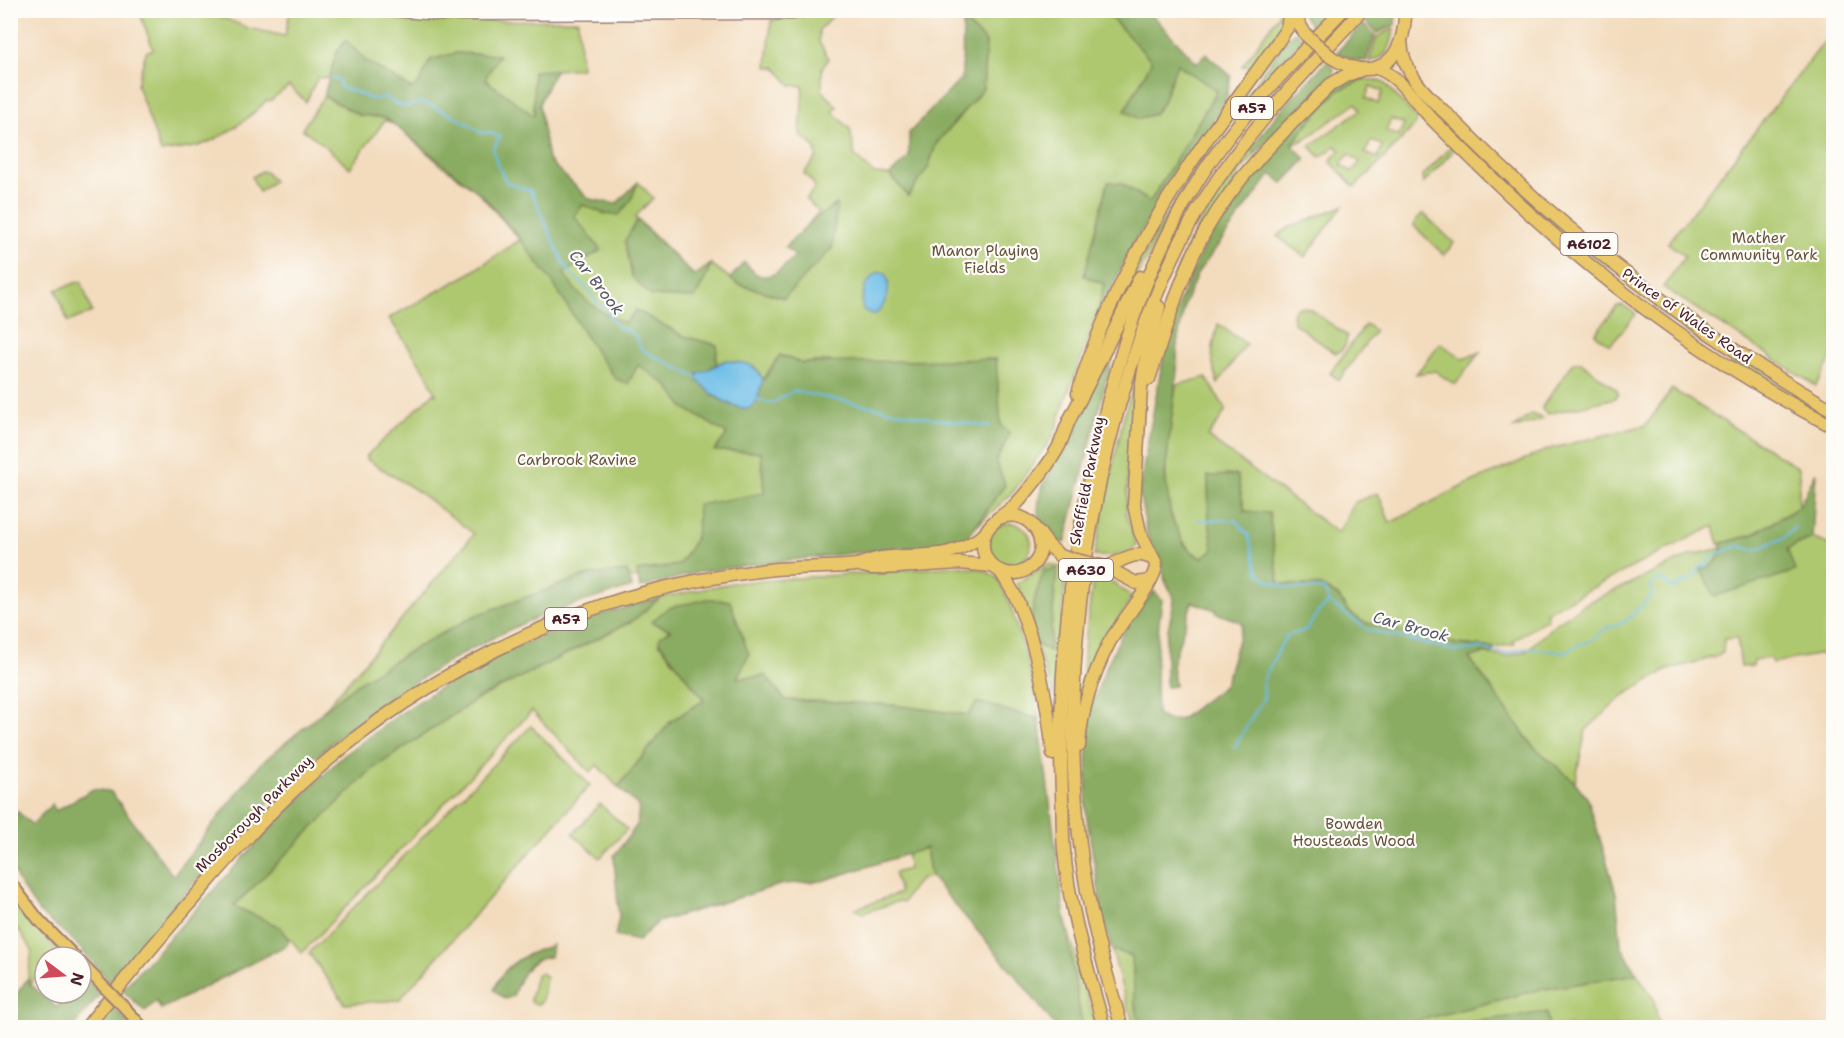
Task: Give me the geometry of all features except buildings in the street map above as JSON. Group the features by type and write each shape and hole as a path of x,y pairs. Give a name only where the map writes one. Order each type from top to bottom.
{"highway":[{"path":"1291,10 1306,35 1331,57 1344,65 1361,70"},
{"path":"1072,414 1098,337 1147,236 1203,145 1284,33 1291,10"},
{"name":"Sheffield Parkway","path":"1104,1028 1072,903 1064,851 1060,751 1061,692 1068,603 1079,529 1123,346 1145,284 1177,218 1215,155 1244,118 1343,10"},
{"name":"Sheffield Parkway","path":"1122,1028 1092,922 1080,843 1073,760 1074,697 1081,606 1092,525 1114,419 1156,293 1204,198 1253,130 1362,10"},
{"name":"A6102","path":"1401,41 1405,10"},
{"path":"1140,410 1180,285 1206,230 1228,195 1252,165 1330,85 1361,70 1377,68 1393,57 1401,41"},
{"name":"Prince of Wales Road","path":"1401,41 1404,63 1414,80 1537,200 1607,259 1692,322 1755,364 1833,411"},
{"name":"Prince of Wales Road","path":"1377,68 1391,75 1428,115 1528,213 1621,290 1730,366 1833,427"},
{"name":"A57","path":"985,534 997,519 1013,507 1047,465 1059,446 1072,414 1085,393 1146,265 1177,218"},
{"name":"A57","path":"997,569 1013,574 1024,571 1037,558 1045,554 1106,567 1136,583 1150,581 1156,570 1156,564 1151,558 1139,528 1134,505 1141,389 1161,297 1185,233"},
{"path":"997,519 1007,516 1024,518 1060,556"},
{"path":"1037,558 1040,548 1039,533"},
{"path":"985,534 983,551 1021,608 1047,706 1064,851"},
{"name":"Mosborough Parkway","path":"86,1028 134,967 226,861 315,771 385,718 465,666 568,618 627,597 674,585 774,570 858,564 881,558 948,553 966,547 985,534"},
{"path":"1106,567 1117,564 1134,554 1143,554 1151,558"},
{"name":"Mosborough Parkway","path":"858,564 871,568 982,563 997,569"},
{"path":"1080,843 1080,742 1088,697 1099,664 1111,639 1150,581"}],"main road":[{"path":"10,882 38,919 63,945"},
{"path":"93,976 143,1028"}],"street":[{"path":"372,10 437,16 792,15 816,10"}],"green space":[{"path":"340,10 379,16 401,11 401,19 442,21 578,20 581,68 533,72 548,161 589,199 616,205 638,182 653,198 635,217 702,283 711,264 738,284 784,298 836,204 810,222 819,211 806,200 814,189 814,184 804,173 817,157 814,146 800,135 803,86 791,85 775,67 767,67 771,20 838,11 819,30 819,42 829,59 822,68 822,90 837,107 833,112 850,129 855,156 874,174 890,175 908,196 928,168 936,144 983,89 986,42 954,11 1105,11 1152,61 1125,110 1162,104 1177,64 1217,91 1150,202 1121,183 1084,276 1104,284 1097,317 1054,435 1013,492 977,526 1005,485 996,462 1010,433 829,361 801,363 780,355 763,380 752,366 728,362 716,364 717,345 683,336 666,326 761,452 762,472 768,493 700,527 687,569 610,582 539,604 289,751 474,534 416,490 366,459 368,457 366,456 434,393 436,394 425,371 389,318 467,275 520,240 477,191 441,165 395,125 385,120 350,168 302,129 324,96 359,115 333,68 330,79 318,77 306,102 289,86 217,138 198,146 161,152 137,85 146,52 153,49 139,11 207,11 248,28 285,36 290,11"},
{"path":"1303,10 1330,11 1313,28 1302,14"},
{"path":"1376,10 1396,11 1395,25 1377,33 1365,21"},
{"path":"1105,11 1148,11 1197,63 1206,54 1231,76 1225,103 1135,241 1097,317 1104,284 1084,276 1108,182 1121,183 1150,202 1217,91 1177,64 1162,104 1154,114 1138,119 1125,111 1152,61"},
{"path":"1278,11 1284,11 1281,28 1253,67 1242,66 1278,16"},
{"path":"963,21 986,42 983,89 936,144 928,168 908,196 890,175 909,157 909,133 962,78"},
{"path":"1363,24 1375,36 1366,61 1353,60 1337,52"},
{"path":"1394,28 1392,40 1385,54 1376,60 1369,61 1377,37"},
{"path":"1295,32 1303,38 1235,115 1217,140 1214,140 1288,37"},
{"name":"Mather Community Park","path":"1832,32 1834,353 1816,386 1663,287 1685,256 1668,243"},
{"path":"346,40 366,61 412,89 420,82 430,60 456,53 499,55 485,79 534,116 533,71 555,70 539,104 548,160 589,199 616,204 638,182 631,200 619,215 605,214 583,205 574,216 601,250 564,273 582,297 616,319 625,323 636,310 683,336 717,345 716,364 705,372 712,395 729,404 743,406 756,403 763,380 780,355 801,363 996,359 1001,426 1010,433 996,462 1005,485 967,538 943,547 897,548 698,572 640,588 637,571 678,565 684,558 697,530 697,505 764,493 761,452 714,451 727,434 683,407 667,385 638,365 628,384 616,379 595,351 553,283 516,234 484,197 386,118 359,115 324,96 336,53"},
{"path":"1327,61 1334,68 1333,75 1256,153 1250,149 1280,111"},
{"name":"Bowden Housteads Wood","path":"1350,76 1365,76 1364,79 1337,91 1305,127 1292,145 1306,159 1283,183 1271,174 1198,272 1185,303 1177,343 1177,372 1165,475 1171,517 1184,544 1202,558 1213,549 1209,519 1208,476 1237,475 1245,511 1269,513 1279,584 1321,586 1338,596 1348,611 1363,622 1457,644 1494,648 1492,655 1484,653 1469,658 1532,745 1575,782 1588,799 1616,893 1621,945 1637,974 1538,990 1405,1024 1411,1027 1140,1028 1135,1003 1132,956 1112,950 1104,924 1086,813 1091,707 1121,636 1140,607 1154,591 1162,600 1156,657 1157,714 1165,719 1181,719 1225,685 1242,626 1241,622 1216,613 1216,610 1192,602 1172,665 1175,686 1166,687 1166,639 1174,602 1165,581 1162,563 1147,534 1139,491 1161,369 1180,300 1215,224 1245,181 1327,92"},
{"path":"1364,79 1376,80 1384,83 1417,118 1416,124 1354,187 1331,162 1332,158 1341,151 1336,146 1320,157 1310,146 1360,110 1356,103 1305,139 1292,145 1337,91","holes":["1370,86 1383,91 1378,104 1366,98","1391,119 1404,124 1399,136 1386,131","1371,141 1382,145 1378,158 1365,153","1349,154 1360,162 1352,172 1341,165"]},
{"path":"1429,102 1608,264 1604,269 1527,205 1487,167 1426,104"},
{"path":"1214,140 1217,140 1186,186 1159,234 1110,332 1108,329 1143,255 1184,185"},
{"path":"1452,145 1453,151 1423,184 1422,177"},
{"path":"1250,149 1256,153 1238,174 1157,333 1173,281 1192,237 1215,198"},
{"path":"262,171 267,173 273,181 259,192 252,177"},
{"path":"837,204 832,249 784,298 738,284 730,279 744,262 758,275 769,276 779,271 795,256 785,247 810,222"},
{"path":"1343,206 1305,257 1277,236 1290,227"},
{"path":"1423,213 1454,243 1444,255 1414,226 1415,221"},
{"path":"637,220 694,276 711,264 695,298 651,296 632,277 625,241"},
{"path":"81,281 92,312 68,322 56,290"},
{"path":"1658,303 1833,414 1833,420 1723,358 1654,308"},
{"path":"1623,305 1636,314 1610,345 1595,334 1617,306"},
{"path":"1296,308 1310,309 1347,336 1341,351 1336,353 1332,351 1294,323 1292,314"},
{"path":"1218,324 1246,344 1218,384 1212,354"},
{"path":"1366,324 1375,331 1339,380 1330,373"},
{"path":"1440,343 1463,359 1480,352 1455,385 1435,371 1416,374"},
{"path":"1111,352 1113,354 1065,543 1049,538 1044,531 1038,511 1039,498 1044,483"},
{"path":"1574,362 1581,362 1617,390 1618,394 1615,398 1548,414 1543,411 1542,407"},
{"path":"1137,372 1126,514 1137,546 1117,555 1094,556 1123,419"},
{"path":"1206,377 1226,410 1208,437 1338,533 1355,502 1378,493 1390,523 1467,484 1549,449 1646,425 1672,389 1799,468 1799,507 1752,535 1719,544 1714,526 1546,612 1548,618 1513,640 1515,644 1494,648 1457,644 1363,622 1348,611 1338,596 1321,586 1279,584 1269,513 1244,511 1208,477 1209,519 1214,549 1202,558 1193,552 1178,533 1170,509 1166,484 1167,462 1176,385"},
{"path":"1531,414 1543,419 1512,429"},
{"path":"1816,472 1812,538 1787,549 1795,571 1715,596 1700,569 1709,567 1717,560 1722,548 1719,544 1752,535 1799,507"},
{"path":"1010,523 1025,529 1031,544 1025,559 1010,565 995,559 989,544 995,529"},
{"path":"1812,538 1833,546 1833,652 1772,663 1770,658 1754,660 1753,666 1741,667 1737,638 1724,639 1723,653 1667,670 1624,695 1586,730 1575,782 1532,745 1469,657 1484,653 1506,657 1526,651 1554,625 1587,603 1692,555 1722,548 1718,561 1709,568 1794,571 1787,549"},
{"path":"1048,564 1067,569 1054,696 1035,643 1049,651 1057,569 1044,571 1031,625 1017,583"},
{"path":"957,566 984,570 998,578 1010,605 1028,662 1039,719 977,702 969,715 893,705 785,700 766,676 736,678 749,655 652,623 672,630 659,643 705,700 671,721 618,787 597,765 590,772 532,711 302,953 280,927 234,906 371,770 477,699 632,621 660,598 732,583"},
{"path":"1057,569 1049,651 1035,643 1032,614 1044,571"},
{"path":"627,571 632,587 551,613 496,636 415,682 364,718 315,757 269,802 228,845 110,982 93,963 93,945 77,945 39,912 19,883 11,865 11,810 17,811 32,825 52,804 56,811 93,789 111,792 173,876 260,764 356,684 474,616 587,575"},
{"path":"1094,574 1110,580 1132,597 1098,651 1085,696 1081,698 1085,640"},
{"path":"660,598 632,621 477,699 371,770 234,906 280,927 289,940 287,945 161,1009 156,1001 145,1011 122,990 277,821 342,757 401,713 464,672 518,646 578,621"},
{"path":"708,599 730,601 749,655 737,678 766,676 785,700 893,705 968,715 977,702 1039,719 1065,919 1084,1027 1056,1027 1016,976 931,877 926,848 822,881 783,884 658,922 638,941 615,936 619,918 614,856 637,825 639,807 618,787 671,721 704,700 659,642 660,636 671,630 651,622 668,608"},
{"path":"531,726 590,785 399,1000 345,1004 309,953"},
{"path":"600,804 627,829 600,858 573,834"},
{"path":"926,848 931,877 918,882 904,902 899,901 863,913 854,909 900,893 894,873 909,869 906,853"},
{"path":"10,902 53,945 33,945 33,980 30,984 28,978 32,950 11,919"},
{"path":"1065,919 1096,1027 1084,1027 1080,1014"},
{"path":"552,945 550,957 542,958 530,965 518,983 513,996 505,999 494,990 503,973 510,966 525,956"},
{"path":"1112,950 1132,955 1135,1003 1140,1027 1136,1027 1126,1003"},
{"path":"541,973 546,977 542,1001 533,1004 530,1000 536,975"},
{"path":"1637,974 1654,999 1659,1027 1549,1027 1547,1013 1450,1026 1414,1027 1404,1024 1538,990"},
{"path":"28,978 33,987 33,1005 54,1005 57,1008 59,1005 91,1005 73,1027 11,1027 11,1002"},
{"path":"93,986 100,994 93,1003"},
{"path":"112,1007 132,1027 96,1027"},
{"path":"1547,1012 1549,1027 1433,1027"}],"water":[{"path":"880,272 885,273 888,290 885,302 874,315 863,310 862,299 871,278"},
{"path":"726,360 752,366 763,380 756,403 748,409 727,403 698,381 698,373"}],"waterway":[{"name":"Car Brook","path":"332,78 340,81 340,87 372,99 385,97 404,106 427,104 452,115 481,133 489,132 500,137 493,149 497,164 507,183 531,191 564,264 572,275 584,285 598,304 603,305 618,328 634,335 642,350 700,379"},
{"name":"Car Brook","path":"756,399 772,403 793,391 935,419 990,426"},
{"name":"Car Brook","path":"1198,520 1235,520 1248,534 1258,572 1267,580 1289,588 1324,589 1329,602 1368,630 1457,651 1480,648 1505,654 1526,648 1563,652 1591,641 1606,628 1625,622 1652,595 1651,584 1658,579 1666,582 1671,588 1678,587 1682,582 1696,576 1698,568 1706,564 1715,554 1739,546 1755,550 1784,538 1795,527"},
{"path":"1234,748 1264,697 1263,680 1286,636 1306,630 1319,611 1329,603"}],"park label":[{"name":"Manor Playing Fields","path":"985,260"},
{"name":"Carbrook Ravine","path":"577,460"}]}
